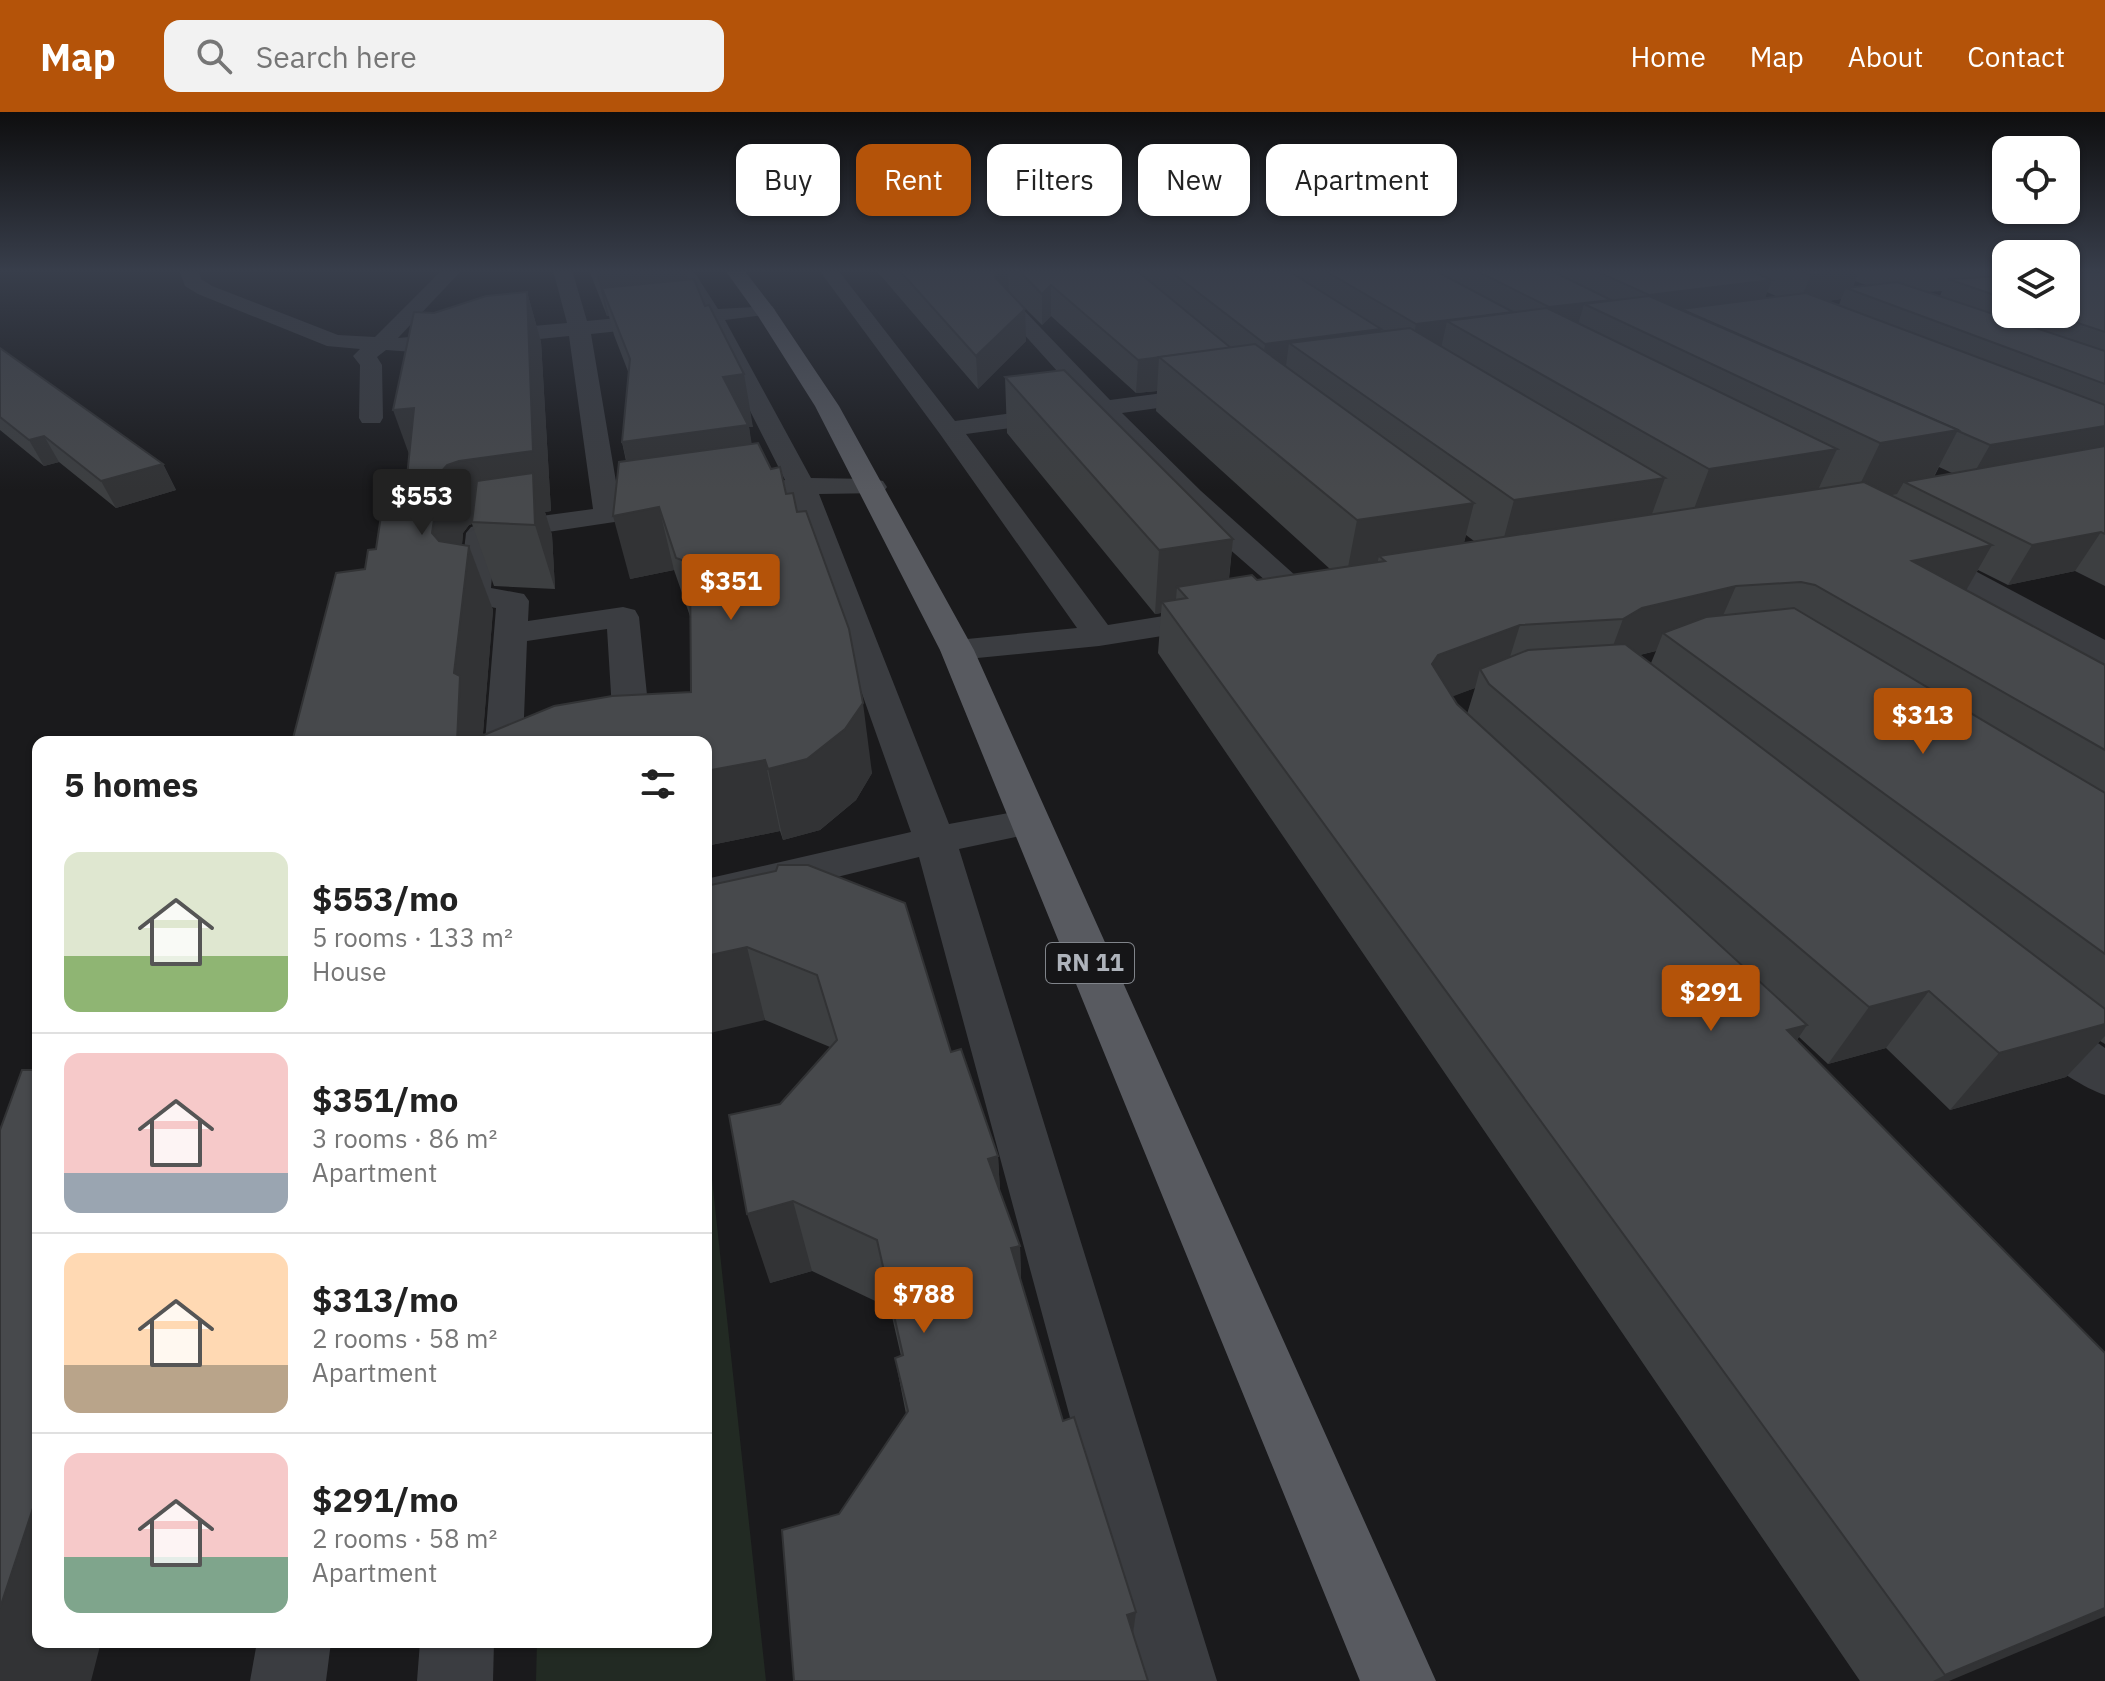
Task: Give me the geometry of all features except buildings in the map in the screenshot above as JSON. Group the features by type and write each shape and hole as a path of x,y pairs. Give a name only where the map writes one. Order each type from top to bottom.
{"main road":[{"name":"RN 11","path":"785,343 873,487 957,650 1398,1681"}],"street":[{"path":"368,343 431,343"},
{"path":"581,343 608,516"},
{"path":"727,343 802,486 935,840 1179,1681"},
{"path":"884,343 1099,636"},
{"path":"957,650 1099,636 1324,600 1268,570 1104,408 1044,343"},
{"path":"371,418 371,365 364,356 380,344"},
{"path":"949,429 1240,390"},
{"path":"742,495 802,486 873,487"},
{"path":"504,736 513,601 475,595 481,533 697,502"},
{"path":"1903,544 2105,654"},
{"path":"510,634 623,617 632,734 621,736"},
{"path":"712,893 935,840 1030,822"},
{"path":"2001,996 2105,1075"},
{"path":"288,1681 293,1648"},
{"path":"455,1681 457,1648"}],"shaded area":[{"path":"712,1179 766,1681 536,1681 537,1648 712,1648"}]}
